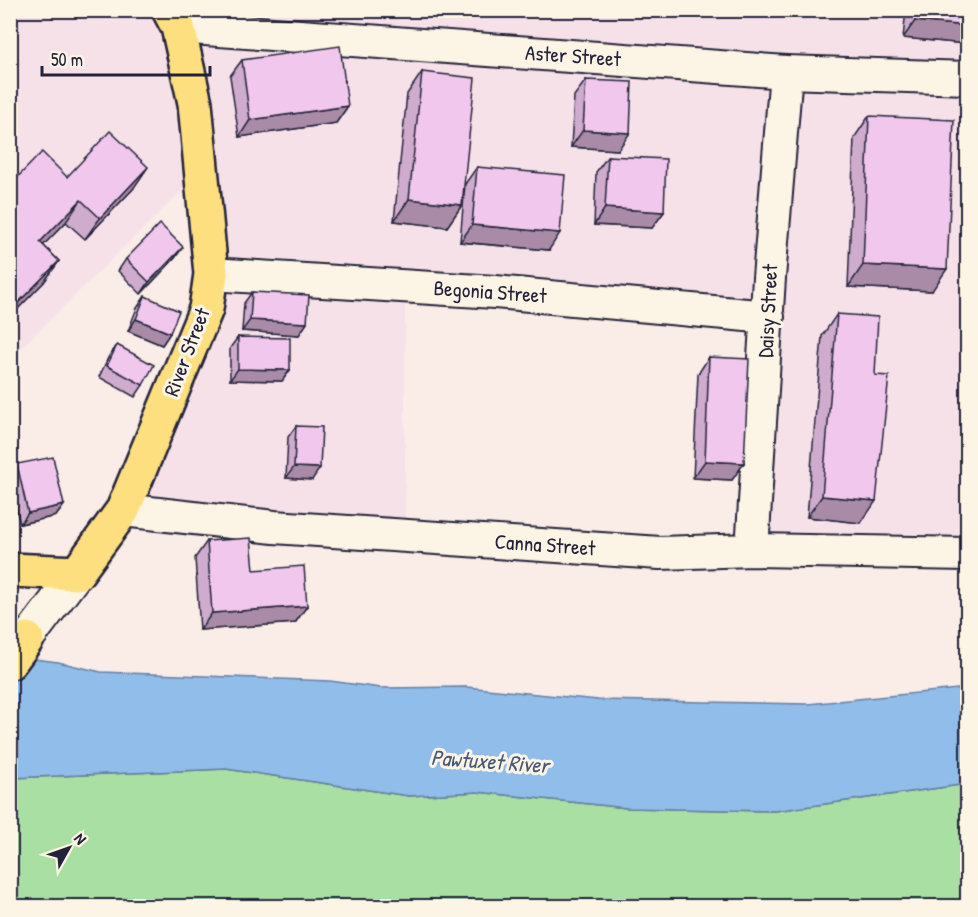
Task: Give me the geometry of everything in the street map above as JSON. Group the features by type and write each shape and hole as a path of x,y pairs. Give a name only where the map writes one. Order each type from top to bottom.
{"main road":[{"name":"River Street","path":"77,573 123,510 206,309 211,274 195,103 174,19"},
{"path":"10,570 77,573"}],"street":[{"name":"Aster Street","path":"174,19 786,72 968,78"},
{"name":"Daisy Street","path":"752,550 769,278 786,72"},
{"name":"Begonia Street","path":"211,274 495,292 768,317"},
{"name":"Canna Street","path":"123,510 274,527 648,552 752,550 968,554"},
{"path":"19,650 77,573"}],"shaded area":[{"path":"11,11 967,11 967,561 768,549 770,321 405,288 405,531 124,517 196,344 198,175 11,358"}],"green space":[{"path":"226,769 409,796 477,792 627,808 775,811 967,784 967,906 11,906 11,778"}],"water":[{"name":"Pawtuxet River","path":"11,656 58,662 101,672 330,681 381,688 466,687 598,700 808,704 967,688 967,784 775,811 627,808 477,792 409,796 226,769 11,778"}],"building":[{"path":"916,10 968,10 968,26 915,21"},
{"path":"340,46 348,106 250,120 242,60"},
{"path":"422,72 475,78 462,205 409,199"},
{"path":"586,80 632,82 630,133 583,130"},
{"path":"869,116 954,120 947,269 863,265"},
{"path":"110,131 148,167 100,218 81,200 40,242 59,261 10,311 10,232 15,228 10,223 10,185 42,152 67,177"},
{"path":"608,156 666,159 664,212 605,208"},
{"path":"477,167 565,175 560,233 472,225"},
{"path":"160,224 183,247 149,282 126,259"},
{"path":"252,292 309,295 307,323 250,320"},
{"path":"145,296 179,311 170,333 136,319"},
{"path":"837,314 878,317 875,375 889,376 876,501 822,496"},
{"path":"238,337 290,338 290,370 238,369"},
{"path":"117,345 154,365 143,385 107,366"},
{"path":"709,357 749,359 744,463 705,461"},
{"path":"296,426 322,427 320,468 294,467"},
{"path":"53,457 64,505 28,513 17,464"},
{"path":"251,538 254,570 304,566 307,606 212,613 207,541"}]}
